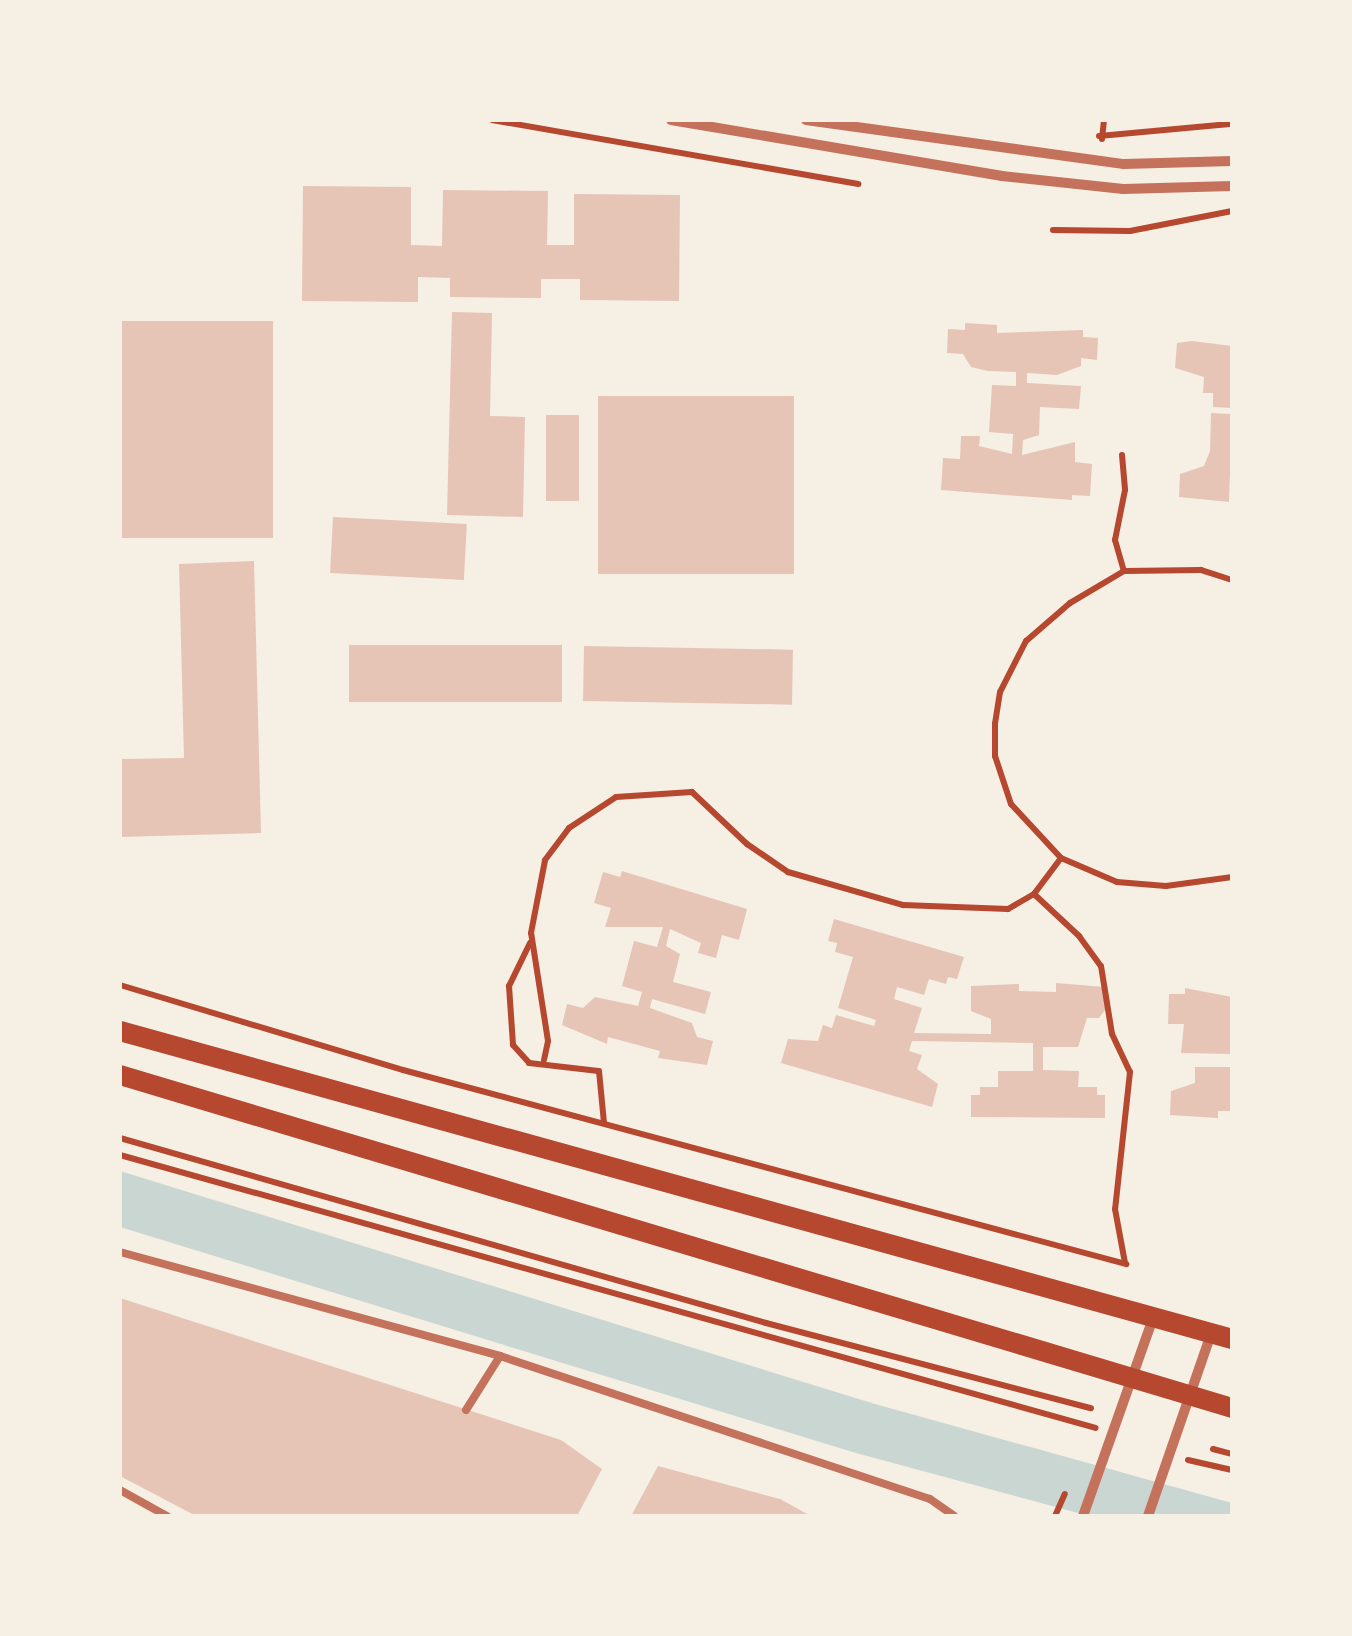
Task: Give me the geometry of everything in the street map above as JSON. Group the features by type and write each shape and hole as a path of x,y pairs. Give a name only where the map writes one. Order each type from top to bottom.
{"main road":[{"path":"120,1031 1222,1337"},
{"path":"120,1075 1232,1408"}],"street":[{"path":"671,120 1002,176 1123,189 1232,186"},
{"path":"806,120 1124,164 1232,162"},
{"path":"1082,1516 1154,1316"},
{"path":"1148,1516 1191,1398 1222,1337"}],"lane":[{"path":"120,1252 500,1356 930,1499 954,1516"},
{"path":"466,1410 500,1356"},
{"path":"120,1490 167,1516"}],"path":[{"path":"492,120 858,184"},
{"path":"1082,135 1232,124"},
{"path":"1053,230 1130,230 1232,211"},
{"path":"1122,455 1125,490 1115,540 1124,571"},
{"path":"1232,580 1201,570 1124,571 1070,602 1026,642 1000,692 996,756 1011,804 1061,858 1117,882 1223,883 1232,887"},
{"path":"544,1060 548,1040 531,942 545,860 568,828 616,796 645,790 702,796 761,854 788,872 850,894 980,912 1008,909 1034,894 1061,858"},
{"path":"1223,883 1232,877"},
{"path":"120,985 604,1124 1126,1264 1115,1209 1130,1072 1112,1034 1101,966 1080,936 1034,894"},
{"path":"531,942 517,960 506,1018 521,1057 599,1071 604,1124"},
{"path":"120,1138 766,1323 1091,1408"},
{"path":"120,1154 1114,1434"},
{"path":"1212,1449 1232,1454"},
{"path":"1170,1452 1232,1470"}],"shaded area":[{"path":"120,1171 875,1404 1232,1503 1232,1516 1089,1516 856,1453 120,1227"}],"building":[{"path":"303,186 411,187 411,245 442,246 443,190 548,191 547,245 574,245 574,194 680,195 679,301 580,300 580,279 541,279 541,298 450,297 450,278 418,277 418,302 302,301"},
{"path":"452,312 492,313 490,416 525,417 523,517 447,515"},
{"path":"120,321 273,321 273,538 120,538"},
{"path":"965,323 997,325 997,333 1083,330 1083,337 1098,338 1097,360 1081,358 1081,366 1057,375 1027,373 1027,383 1081,386 1079,409 1040,407 1039,435 1023,440 1022,455 1075,442 1075,462 1092,464 1090,496 1072,495 1072,500 941,490 943,458 960,459 961,436 980,436 979,446 1012,454 1013,434 989,432 992,385 1016,386 1016,372 971,367 963,354 947,353 948,329 965,330"},
{"path":"1177,343 1232,346 1232,408 1213,407 1213,393 1203,393 1204,377 1175,368"},
{"path":"598,396 794,396 794,574 598,574"},
{"path":"1211,413 1232,414 1229,502 1179,497 1180,474 1204,466 1210,451"},
{"path":"546,415 579,415 579,501 546,501"},
{"path":"333,517 467,524 464,580 330,573"},
{"path":"254,561 261,833 120,837 120,759 184,758 179,564"},
{"path":"349,645 562,645 562,702 349,702"},
{"path":"584,646 793,650 792,705 583,701"},
{"path":"622,871 747,909 739,940 722,935 716,958 698,953 701,943 670,929 666,946 680,954 673,982 711,992 705,1014 652,999 650,1008 692,1023 697,1037 713,1041 707,1065 658,1058 660,1051 608,1037 607,1044 562,1025 567,1004 583,1008 595,997 638,1006 642,992 622,986 634,941 657,947 663,927 605,927 611,908 594,903 603,872 620,877"},
{"path":"834,919 964,957 957,979 948,977 946,984 929,979 924,995 897,987 894,999 922,1008 914,1033 991,1034 991,1019 971,1011 971,986 1019,984 1019,991 1056,992 1056,983 1105,987 1105,1010 1099,1018 1087,1018 1078,1047 1043,1047 1043,1070 1079,1071 1078,1087 1097,1087 1097,1095 1105,1095 1105,1118 971,1117 971,1095 980,1095 980,1087 998,1087 998,1071 1033,1071 1033,1043 912,1041 909,1051 922,1055 917,1069 938,1084 932,1107 781,1063 788,1039 818,1041 823,1025 832,1028 836,1015 874,1026 876,1020 838,1008 853,957 835,952 837,943 828,941"},
{"path":"1185,988 1232,997 1232,1054 1181,1053 1184,1024 1168,1024 1169,994 1185,994"},
{"path":"1195,1067 1232,1067 1232,1111 1218,1111 1218,1118 1170,1115 1171,1091 1195,1083"},
{"path":"120,1298 561,1440 602,1469 577,1516 196,1516 120,1476"},
{"path":"658,1466 780,1499 811,1516 631,1516"}]}
